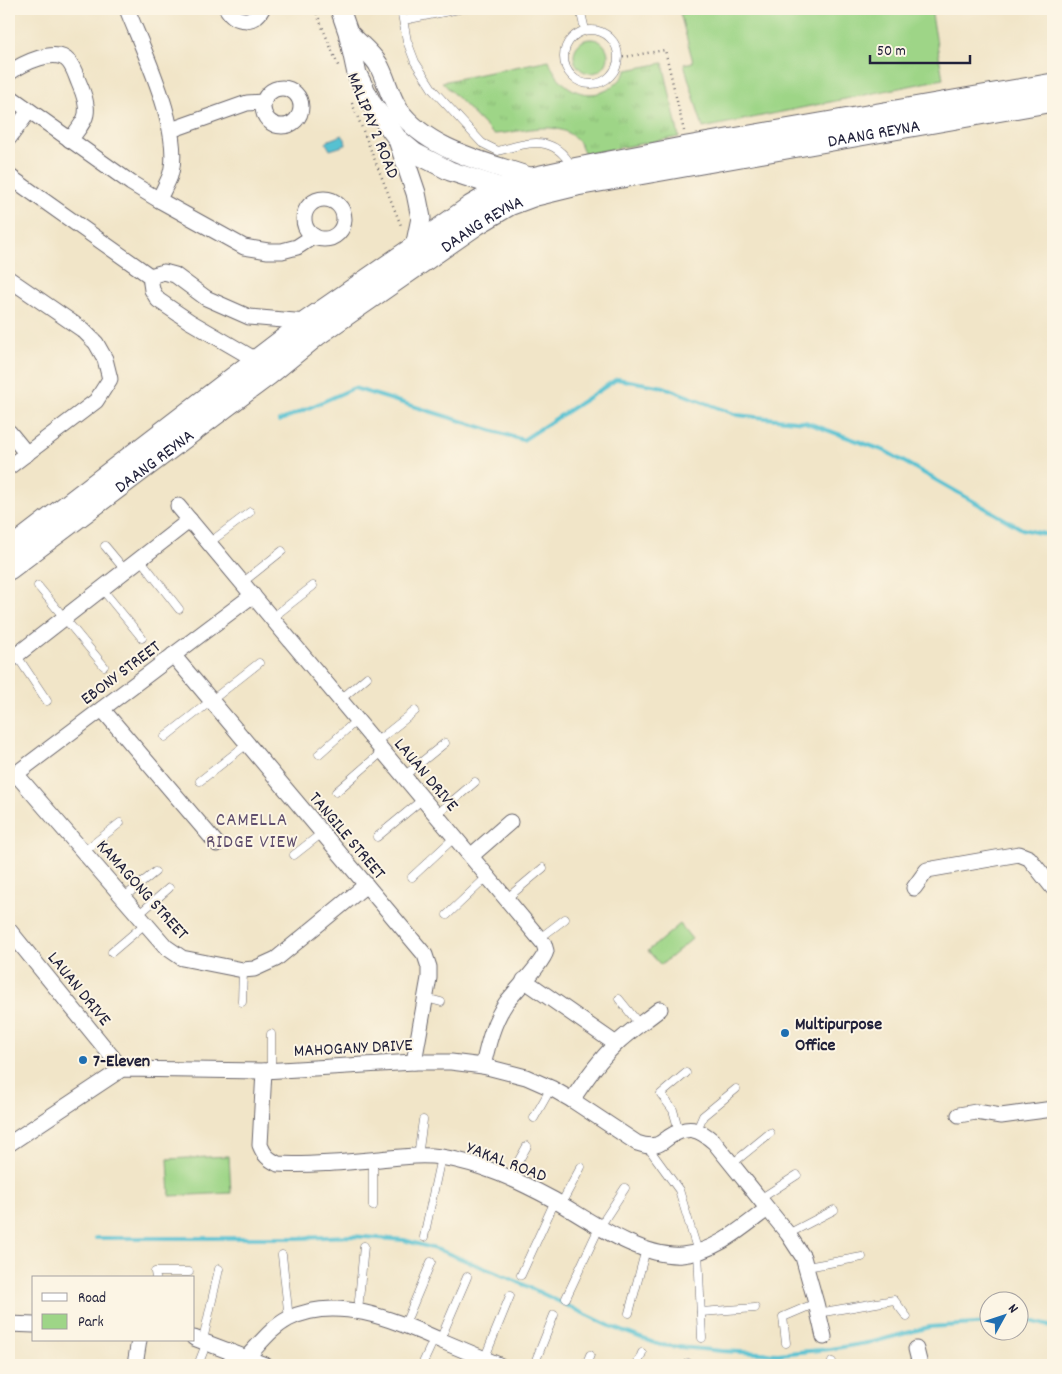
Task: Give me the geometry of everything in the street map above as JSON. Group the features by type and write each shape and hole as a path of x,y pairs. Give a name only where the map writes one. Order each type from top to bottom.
{"main road":[{"name":"DAANG REYNA","path":"9,569 413,248 470,206 534,186 575,177 1004,101 1053,84"},
{"name":"DAANG REYNA","path":"575,177 687,147 1004,101 1053,101"},
{"name":"DAANG REYNA","path":"312,328 477,224 506,196"},
{"name":"DAANG REYNA","path":"9,550 262,367"}],"street":[{"path":"127,9 154,76 171,130 170,174 159,200"},
{"path":"227,9 234,17 241,20 255,17 262,9"},
{"path":"340,9 348,32 357,74 372,104 397,138 414,153 506,196"},
{"path":"348,32 378,64 398,109 414,126 430,138 534,186"},
{"path":"9,73 21,64 50,55 60,56 68,61 86,104 86,115 70,140"},
{"path":"9,98 131,183 244,246 268,251 282,251 297,247 314,236"},
{"path":"171,130 247,103 263,102"},
{"path":"9,138 29,111"},
{"path":"397,138 416,193 421,218 413,248"},
{"path":"9,176 150,276 152,290 158,300 262,367"},
{"path":"150,276 164,272 175,275 206,298 249,317 312,328"},
{"path":"9,279 83,330 96,342 105,359 110,380 96,401 9,467"},
{"path":"9,432 27,454"},
{"name":"LAUAN DRIVE","path":"178,506 540,938"},
{"path":"11,653 65,617 190,520"},
{"name":"EBONY STREET","path":"12,777 253,595"},
{"name":"TANGILE STREET","path":"173,655 425,955 429,967 426,998 414,1062"},
{"path":"102,709 217,844"},
{"name":"KAMAGONG STREET","path":"12,777 83,852 166,947 182,958 243,970 254,969 276,959 366,885"},
{"path":"470,856 510,822"},
{"path":"914,888 927,870 1019,854 1029,858 1053,888"},
{"name":"LAUAN DRIVE","path":"9,930 122,1069"},
{"path":"483,1066 495,1023 504,1006 545,955 546,951 540,938"},
{"path":"524,980 616,1044"},
{"path":"572,1100 593,1069 616,1044 660,1009"},
{"name":"MAHOGANY DRIVE","path":"122,1069 268,1071 414,1062 451,1062 483,1066 526,1077 551,1088 637,1143 647,1146"},
{"path":"9,1144 122,1069"},
{"name":"YAKAL ROAD","path":"268,1071 260,1145 270,1160 278,1164 418,1156 441,1158 483,1168 509,1178 558,1202 620,1239 665,1254 681,1255 698,1252 716,1245 736,1233 763,1204"},
{"path":"959,1115 976,1112 1001,1116 1053,1109"},
{"path":"647,1146 656,1145 679,1131 688,1129 697,1130 714,1142 788,1234 803,1257 818,1308 824,1337"},
{"path":"201,1340 257,1363 275,1328 289,1319 327,1309 358,1310 405,1324 483,1362 499,1365"},
{"path":"9,1324 32,1325"},
{"path":"135,1365 138,1342"},
{"path":"916,1349 920,1365"}],"lane":[{"path":"401,9 407,41 415,62 433,90 482,143 498,151 522,143 541,142 558,148 566,157 575,177"},
{"path":"404,20 436,11 459,9"},
{"path":"580,9 585,30"},
{"path":"585,30 600,31 611,38 616,44 618,58 614,72 603,81 590,84 576,79 567,69 564,62 565,48 573,36 585,30"},
{"path":"209,543 250,512"},
{"path":"105,546 125,570"},
{"path":"242,583 282,551"},
{"path":"140,559 179,610"},
{"path":"38,586 104,666"},
{"path":"272,618 313,586"},
{"path":"102,589 142,638"},
{"path":"11,653 46,701"},
{"path":"165,737 259,663"},
{"path":"340,700 367,677"},
{"path":"336,792 415,711"},
{"path":"319,754 357,720"},
{"path":"404,776 445,743"},
{"path":"200,781 247,744"},
{"path":"436,815 474,782"},
{"path":"377,837 423,798"},
{"path":"83,852 120,823"},
{"path":"294,855 322,833"},
{"path":"412,877 455,837"},
{"path":"506,899 543,868"},
{"path":"123,898 155,872"},
{"path":"447,915 488,876"},
{"path":"112,952 169,888"},
{"path":"540,938 565,919"},
{"path":"242,1002 243,970"},
{"path":"426,998 441,1002"},
{"path":"619,999 640,1025"},
{"path":"268,1071 271,1034"},
{"path":"679,1131 673,1110 661,1094 686,1073"},
{"path":"534,1118 551,1088"},
{"path":"697,1130 703,1116 736,1089"},
{"path":"418,1156 424,1120"},
{"path":"732,1164 770,1132"},
{"path":"509,1178 527,1146"},
{"path":"647,1146 679,1190 698,1252 702,1338"},
{"path":"424,1237 441,1158"},
{"path":"373,1160 373,1206"},
{"path":"521,1275 558,1202 581,1167"},
{"path":"763,1204 797,1175"},
{"path":"566,1298 600,1228 625,1188"},
{"path":"788,1234 834,1210"},
{"path":"358,1310 364,1246"},
{"path":"629,1313 646,1249"},
{"path":"282,1255 289,1319"},
{"path":"807,1268 862,1257"},
{"path":"405,1324 431,1262"},
{"path":"198,1365 201,1340 219,1269"},
{"path":"156,1276 155,1272 189,1272"},
{"path":"422,1365 438,1339 467,1277"},
{"path":"483,1362 510,1296"},
{"path":"786,1344 783,1317 818,1308 894,1300 907,1317"},
{"path":"701,1312 755,1308"},
{"path":"534,1365 554,1314"},
{"path":"637,1365 642,1353"},
{"path":"586,1365 590,1355"}],"path":[{"name":"MALIPAY 2 ROAD","path":"315,9 340,72"},
{"path":"618,58 665,50 687,147"},
{"name":"MALIPAY 2 ROAD","path":"351,100 413,248"}],"green space":[{"path":"679,9 931,9 943,79 703,128 684,64 693,62"},
{"path":"591,39 603,44 608,56 603,68 591,73 579,68 574,56 579,44"},
{"path":"549,60 555,73 564,83 574,90 585,94 608,90 618,82 627,70 663,63 679,137 585,154 578,141 568,133 557,129 532,129 493,134 442,82"},
{"path":"680,924 692,939 661,965 648,951"},
{"path":"229,1156 231,1193 170,1196 168,1159"}],"water":[{"path":"342,135 346,145 330,150 326,143"}],"waterway":[{"path":"279,421 354,388 523,440 617,379 664,387 737,415 805,422 885,451 1022,529 1053,536"},
{"path":"96,1238 299,1238 351,1236 404,1240 442,1251 516,1281 612,1327 660,1345 778,1354 830,1349 873,1342 929,1327 980,1324"},
{"path":"1030,1321 1053,1327"}],"place":[{"name":"Multipurpose Office","path":"785,1033"},
{"name":"7-Eleven","path":"83,1060"}],"district":[{"name":"CAMELLA RIDGE VIEW","path":"252,829"}]}
